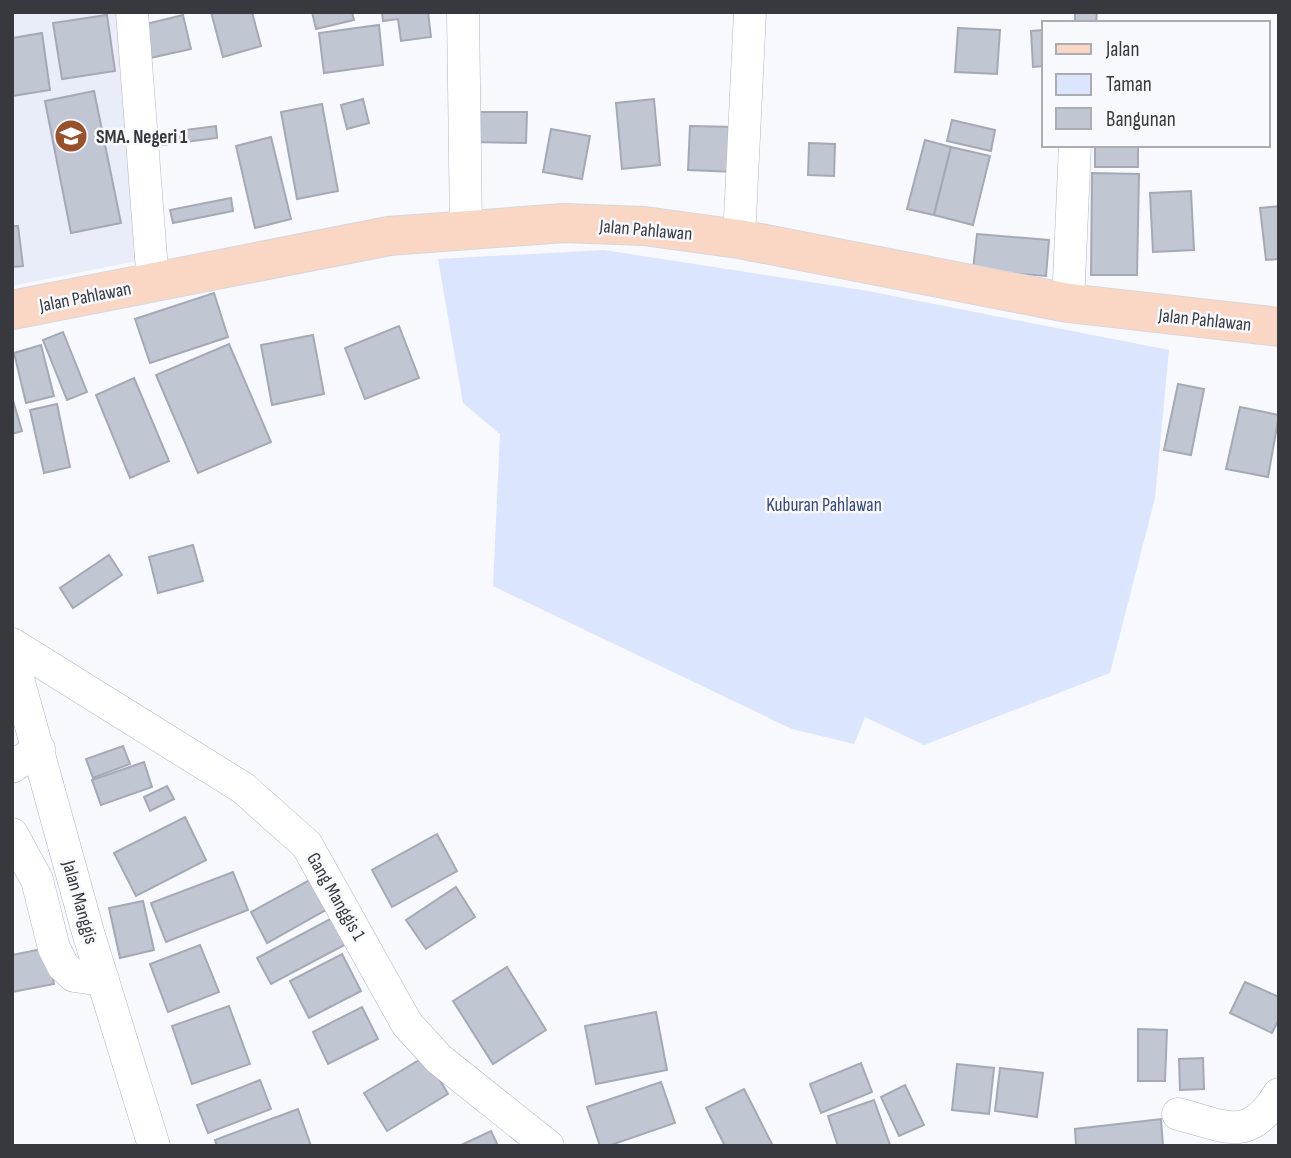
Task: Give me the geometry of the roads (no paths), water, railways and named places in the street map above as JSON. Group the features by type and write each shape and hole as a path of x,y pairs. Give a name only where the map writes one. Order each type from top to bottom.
{"main road":[{"name":"Jalan Pahlawan","path":"12,310 389,236 564,223 644,226 739,239 1068,303 1279,327"}],"street":[{"path":"132,12 153,283"},
{"path":"463,12 466,229"},
{"path":"739,239 750,12"},
{"path":"1068,303 1075,147"},
{"name":"Gang Manggis 1","path":"12,644 243,788 307,845 407,1024 439,1059 548,1146"},
{"name":"Jalan Manggis","path":"12,657 103,980 154,1146"},
{"path":"12,767 39,749"},
{"path":"12,834 37,880 54,948 63,965 74,976 103,980"},
{"path":"1178,1114 1238,1129 1251,1126 1269,1110 1279,1094"}],"place":[{"name":"SMA. Negeri 1","path":"71,136"}],"park label":[{"name":"Kuburan Pahlawan","path":"824,504"}]}
